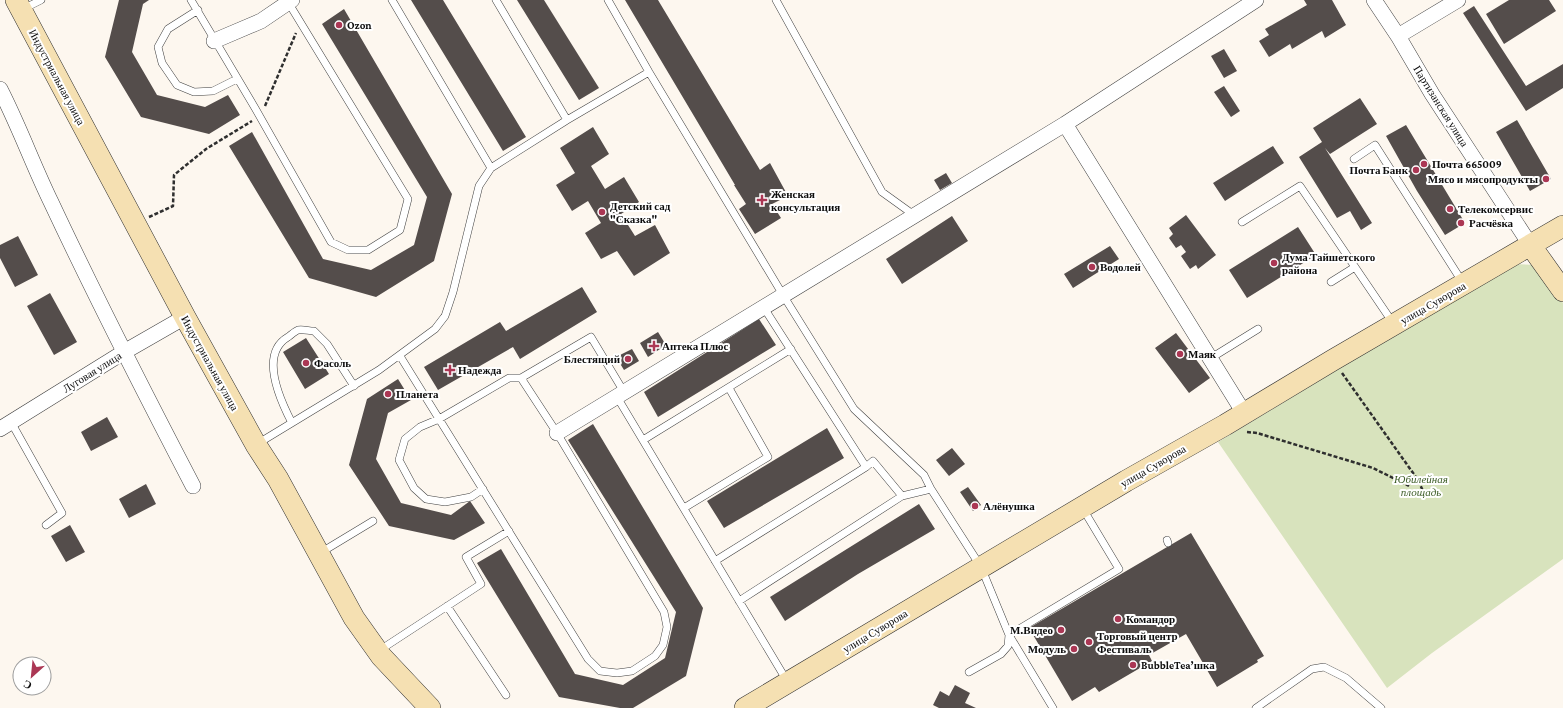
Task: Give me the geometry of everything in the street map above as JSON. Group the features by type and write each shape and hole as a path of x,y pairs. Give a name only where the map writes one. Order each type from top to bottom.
{"street":[{"path":"557,433 1065,124 1256,0"},
{"name":"Партизанская улица","path":"1374,0 1398,36 1432,94 1531,246 1563,291"},
{"path":"1398,36 1458,0"},
{"path":"214,41 261,21 290,1"},
{"name":"Индустриальная улица","path":"19,5 185,317 256,445 278,479 354,618 378,652 430,708"},
{"path":"0,89 15,118 50,201 124,352 193,486"},
{"path":"1065,124 1244,413"},
{"name":"улица Суворова","path":"745,708 1082,507 1563,226"},
{"name":"Луговая улица","path":"6,426 124,352 185,317"}],"lane":[{"path":"19,5 41,0"},
{"path":"191,0 331,242 348,250 368,250 400,230 408,199 300,23 290,1"},
{"path":"392,0 490,168"},
{"path":"496,0 567,120"},
{"path":"608,0 649,72 783,295 854,409 924,475 931,489 981,567 1009,635 1053,708"},
{"path":"776,0 882,192 914,215"},
{"path":"198,10 168,28 158,47 162,63 177,85 194,92 214,91 237,79"},
{"path":"256,445 354,386 400,356 435,329 445,316 453,292 479,186 490,168 567,120 649,72"},
{"path":"1354,159 1375,145 1464,285"},
{"path":"1242,222 1300,186 1394,325"},
{"path":"1331,282 1355,267"},
{"path":"764,308 866,467"},
{"path":"1211,358 1258,329"},
{"path":"292,423 283,407 274,379 274,355 281,341 298,330 314,331 327,344 354,386"},
{"path":"483,489 471,497 445,502 426,499 414,488 399,460 405,439 420,427 439,419 509,378 521,378 591,337 643,440 788,682"},
{"path":"643,440 791,349"},
{"path":"400,356 588,659 600,671 617,673 632,671 655,656 663,645 667,627 664,612 557,433 521,378"},
{"path":"684,508 768,457 729,388"},
{"path":"6,426 62,513 46,525"},
{"path":"715,560 866,467 873,461 902,496"},
{"path":"739,601 902,496 931,489"},
{"path":"1009,635 1119,569 1082,507"},
{"path":"318,554 373,521"},
{"path":"378,652 481,584 466,557 509,531"},
{"path":"447,606 506,694"},
{"path":"969,672 1001,654 1008,646 1009,635"},
{"path":"1256,708 1312,669 1324,668 1346,678 1381,708"}],"path":[{"path":"135,223 173,206 174,175 206,149 260,117 300,23"},
{"path":"1333,360 1418,480 1424,491"},
{"path":"1225,424 1231,430 1257,433 1373,468 1409,486"}],"green space":[{"name":"Юбилейная площадь","path":"1511,264 1538,265 1563,303 1563,559 1432,653 1387,688 1218,442"}],"building":[{"path":"119,0 149,0 143,4 132,52 157,95 205,107 228,95 240,115 209,134 141,117 105,57"},
{"path":"411,0 443,0 526,137 503,151"},
{"path":"517,0 544,0 599,88 579,100"},
{"path":"625,0 658,0 760,170 770,163 788,196 772,204 781,218 755,234 739,209 746,204"},
{"path":"1304,0 1332,0 1346,25 1325,38 1322,31 1292,49 1290,44 1269,57 1259,41 1269,35 1265,29 1307,5"},
{"path":"1509,0 1549,0 1556,11 1504,44 1486,14"},
{"path":"1474,6 1526,86 1563,64 1563,88 1526,111 1463,13"},
{"path":"344,9 452,194 434,261 376,297 309,278 229,146 252,132 323,259 371,270 414,245 427,197 322,24"},
{"path":"1224,49 1237,71 1224,78 1211,56"},
{"path":"1224,86 1240,111 1231,117 1214,92"},
{"path":"1360,98 1377,124 1330,154 1325,148 1372,223 1361,230 1350,211 1337,218 1299,157 1322,142 1313,128"},
{"path":"1517,120 1551,179 1530,191 1496,132"},
{"path":"1406,125 1465,223 1445,235 1417,191 1386,136"},
{"path":"593,127 609,154 591,166 605,189 624,177 639,202 621,214 635,236 655,225 670,253 634,276 617,251 601,259 585,233 601,223 588,201 572,211 556,185 575,173 560,148"},
{"path":"1273,146 1284,163 1225,201 1213,183"},
{"path":"946,173 952,183 940,190 934,180"},
{"path":"1186,215 1216,255 1198,269 1196,265 1190,269 1181,256 1186,252 1181,245 1176,248 1169,238 1173,234 1169,228"},
{"path":"952,216 968,241 902,284 886,259"},
{"path":"1298,227 1316,255 1247,298 1229,270"},
{"path":"18,236 38,275 15,287 0,258 0,245"},
{"name":"Водолей","path":"1110,246 1119,259 1073,288 1064,274"},
{"path":"582,287 597,312 520,359 513,347 438,390 424,367 500,322 506,331"},
{"path":"50,293 77,342 54,355 27,306"},
{"path":"759,319 776,345 658,417 644,392"},
{"path":"658,332 666,345 648,357 640,343"},
{"path":"1176,333 1210,378 1189,393 1155,348"},
{"name":"Фасоль","path":"306,338 329,374 305,389 283,352"},
{"name":"Блестящий","path":"632,349 639,361 624,370 616,357"},
{"path":"398,379 411,400 388,413 376,459 401,503 451,515 470,501 485,523 454,540 389,526 349,465 367,399"},
{"path":"107,417 118,437 91,451 81,432"},
{"path":"593,424 703,608 686,676 633,708 620,708 559,697 477,563 501,549 575,674 623,685 665,658 676,612 568,440"},
{"path":"827,428 844,458 724,528 707,501"},
{"path":"952,448 965,464 949,476 936,460"},
{"path":"146,484 156,504 129,518 119,499"},
{"path":"968,487 981,505 973,511 960,492"},
{"path":"919,504 935,529 858,574 785,621 770,597"},
{"path":"70,525 85,552 66,562 51,536"},
{"path":"1191,533 1264,656 1257,660 1258,662 1217,687 1186,634 1149,655 1152,661 1099,692 1095,687 1072,701 1029,628"},
{"path":"955,685 970,693 965,703 976,708 939,708 933,705 940,691 949,696"}],"place":[{"name":"Ozon","path":"339,25"},
{"name":"Почта 665009","path":"1424,164"},
{"name":"Почта Банк","path":"1416,170"},
{"name":"Мясо и мясопродукты","path":"1546,179"},
{"name":"Женская консультация","path":"762,200"},
{"name":"Телекомсервис","path":"1450,209"},
{"name":"Детский сад \"Сказка\"","path":"602,212"},
{"name":"Расчёsка","path":"1461,223"},
{"name":"Дума Тайшетского района","path":"1274,263"},
{"name":"Водолей","path":"1092,267"},
{"name":"Аптека Плюс","path":"654,346"},
{"name":"Маяк","path":"1180,354"},
{"name":"Блестящий","path":"628,359"},
{"name":"Фасоль","path":"306,363"},
{"name":"Надежда","path":"450,370"},
{"name":"Планета","path":"388,394"},
{"name":"Алёнушка","path":"975,506"},
{"name":"Командор","path":"1118,619"},
{"name":"М.Видео","path":"1061,630"},
{"name":"Торговый центр Фестиваль","path":"1089,642"},
{"name":"Модуль","path":"1074,649"},
{"name":"BubbleTea’шка","path":"1133,665"}]}
